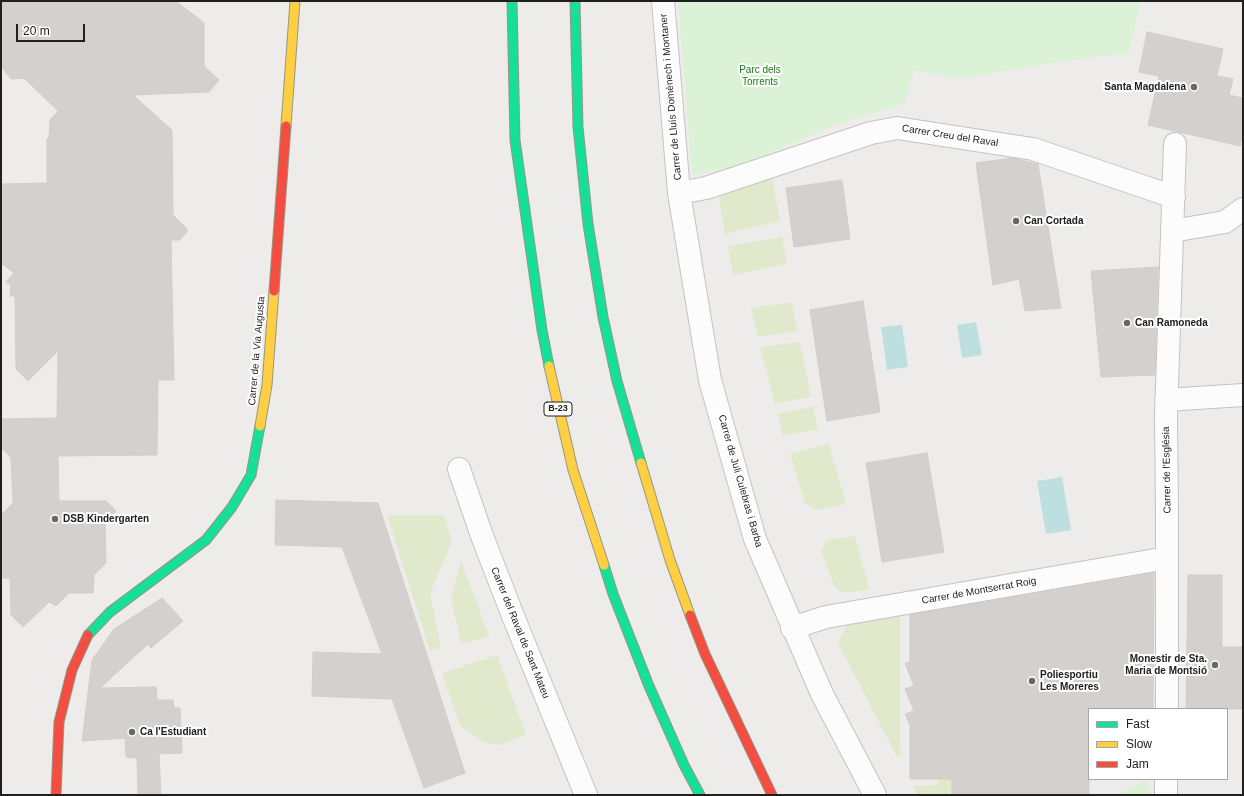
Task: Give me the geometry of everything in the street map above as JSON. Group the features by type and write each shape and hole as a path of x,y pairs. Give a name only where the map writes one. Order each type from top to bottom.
{"main road":[{"name":"Carrer de la Via Augusta","path":"56,795 59,722 72,670 86,638 110,612 206,540 232,507 251,474 267,385 295,1"},
{"name":"B-23","path":"512,1 515,140 542,330 557,403 576,477 614,594 649,686 684,765 700,795"},
{"path":"574,1 578,127 588,224 603,317 617,381 670,560 705,654 772,795"}],"street":[{"name":"Carrer de Lluís Domènech i Montaner","path":"663,1 680,193"},
{"name":"Carrer Creu del Raval","path":"680,193 706,188 871,133 897,128 1033,149 1174,197"},
{"name":"Carrer de l'Església","path":"1167,708 1166,400 1175,144"},
{"name":"Carrer de Juli Culebras i Barba","path":"680,193 710,380 755,539 792,628 822,694 875,795"},
{"path":"1172,231 1225,222 1243,209"},
{"path":"1166,400 1243,395"},
{"name":"Carrer del Raval de Sant Mateu","path":"460,469 482,536 586,795"},
{"name":"Carrer de Montserrat Roig","path":"792,628 826,617 1167,558"},
{"path":"1166,780 1166,795"}],"green space":[{"name":"Parc dels Torrents","path":"678,1 1141,1 1129,53 1065,61 958,79 914,70 905,104 841,123 734,168 692,174"},
{"path":"771,172 780,221 725,234 717,188"},
{"path":"782,237 787,264 733,275 728,246"},
{"path":"792,302 797,331 758,337 751,308"},
{"path":"800,342 811,397 775,404 760,347"},
{"path":"813,406 818,429 783,436 778,414"},
{"path":"829,444 846,504 816,510 805,503 790,454"},
{"path":"387,515 444,515 452,542 430,593 441,648 430,651"},
{"path":"855,536 869,589 847,593 840,591 834,586 821,550 827,540"},
{"path":"461,561 489,636 461,644 451,597"},
{"path":"900,609 900,748 903,754 897,757 838,643 851,618"},
{"path":"497,655 526,735 499,745 484,742 460,726 442,673"},
{"path":"938,779 952,779 952,795 918,795 913,786 938,785"},
{"path":"1146,781 1150,793 1147,795 1114,795"}],"water":[{"path":"976,322 982,355 962,358 957,325"},
{"path":"902,325 908,367 887,370 881,327"},
{"path":"1062,477 1071,530 1046,534 1037,481"}],"building":[{"path":"1,1 176,1 204,23 204,66 219,80 209,92 133,95 172,130 173,215 188,230 180,240 171,240 174,380 158,380 157,455 58,456 59,501 106,501 116,511 105,524 106,563 94,575 93,593 69,593 56,606 49,602 23,627 11,615 10,578 1,578 1,515 13,503 11,458 1,447 1,419 57,418 58,351 28,381 16,369 15,296 10,296 11,285 6,282 14,273 1,263 1,184 47,183 47,139 49,137 50,120 58,111 24,78 11,79 1,66"},
{"name":"Santa Magdalena","path":"1147,32 1223,49 1217,76 1233,79 1229,95 1243,98 1243,134 1240,146 1148,125 1159,76 1139,72"},
{"name":"Can Cortada","path":"1012,158 1038,164 1061,308 1025,311 1019,279 993,285 976,163"},
{"path":"842,180 850,239 794,247 786,188"},
{"name":"Can Ramoneda","path":"1158,267 1155,375 1101,377 1091,271"},
{"path":"863,301 880,412 827,421 810,310"},
{"path":"927,453 944,552 882,562 866,463"},
{"path":"276,500 378,503 465,773 424,788 392,699 312,696 313,652 382,654 342,547 275,545"},
{"name":"Poliesportiu Les Moreres","path":"1154,573 1153,708 1088,708 1089,795 952,795 952,779 910,779 910,725 905,714 914,711 905,689 914,686 905,663 910,662 910,615"},
{"name":"Monestir de Sta. Maria de Montsió","path":"1188,575 1222,575 1222,647 1243,647 1243,709 1186,708"},
{"path":"162,598 183,621 151,648 148,644 100,688 156,687 157,700 173,700 174,708 180,708 182,753 159,754 161,795 138,795 137,758 126,757 125,738 82,741 92,660 114,629"}],"traffic: fast":[{"path":"512,1 515,140 542,330 549,366"},
{"path":"575,1 578,127 588,224 603,317 617,381 641,463"},
{"path":"88,635 110,612 206,540 232,507 251,475 260,426"},
{"path":"604,565 613,594 649,686 684,765 700,795"}],"traffic: slow":[{"path":"286,126 295,1"},
{"path":"260,426 267,385 274,291"},
{"path":"549,366 573,470 604,565"},
{"path":"641,463 670,560 690,615"}],"traffic: jam":[{"path":"274,291 286,126"},
{"path":"690,615 705,654 772,795"},
{"path":"56,795 59,722 72,670 88,635"}],"place":[{"name":"Santa Magdalena","path":"1194,87"},
{"name":"Can Cortada","path":"1016,221"},
{"name":"Can Ramoneda","path":"1127,323"},
{"name":"DSB Kindergarten","path":"55,519"},
{"name":"Monestir de Sta. Maria de Montsió","path":"1215,665"},
{"name":"Poliesportiu Les Moreres","path":"1032,681"},
{"name":"Ca l'Estudiant","path":"132,732"}]}
